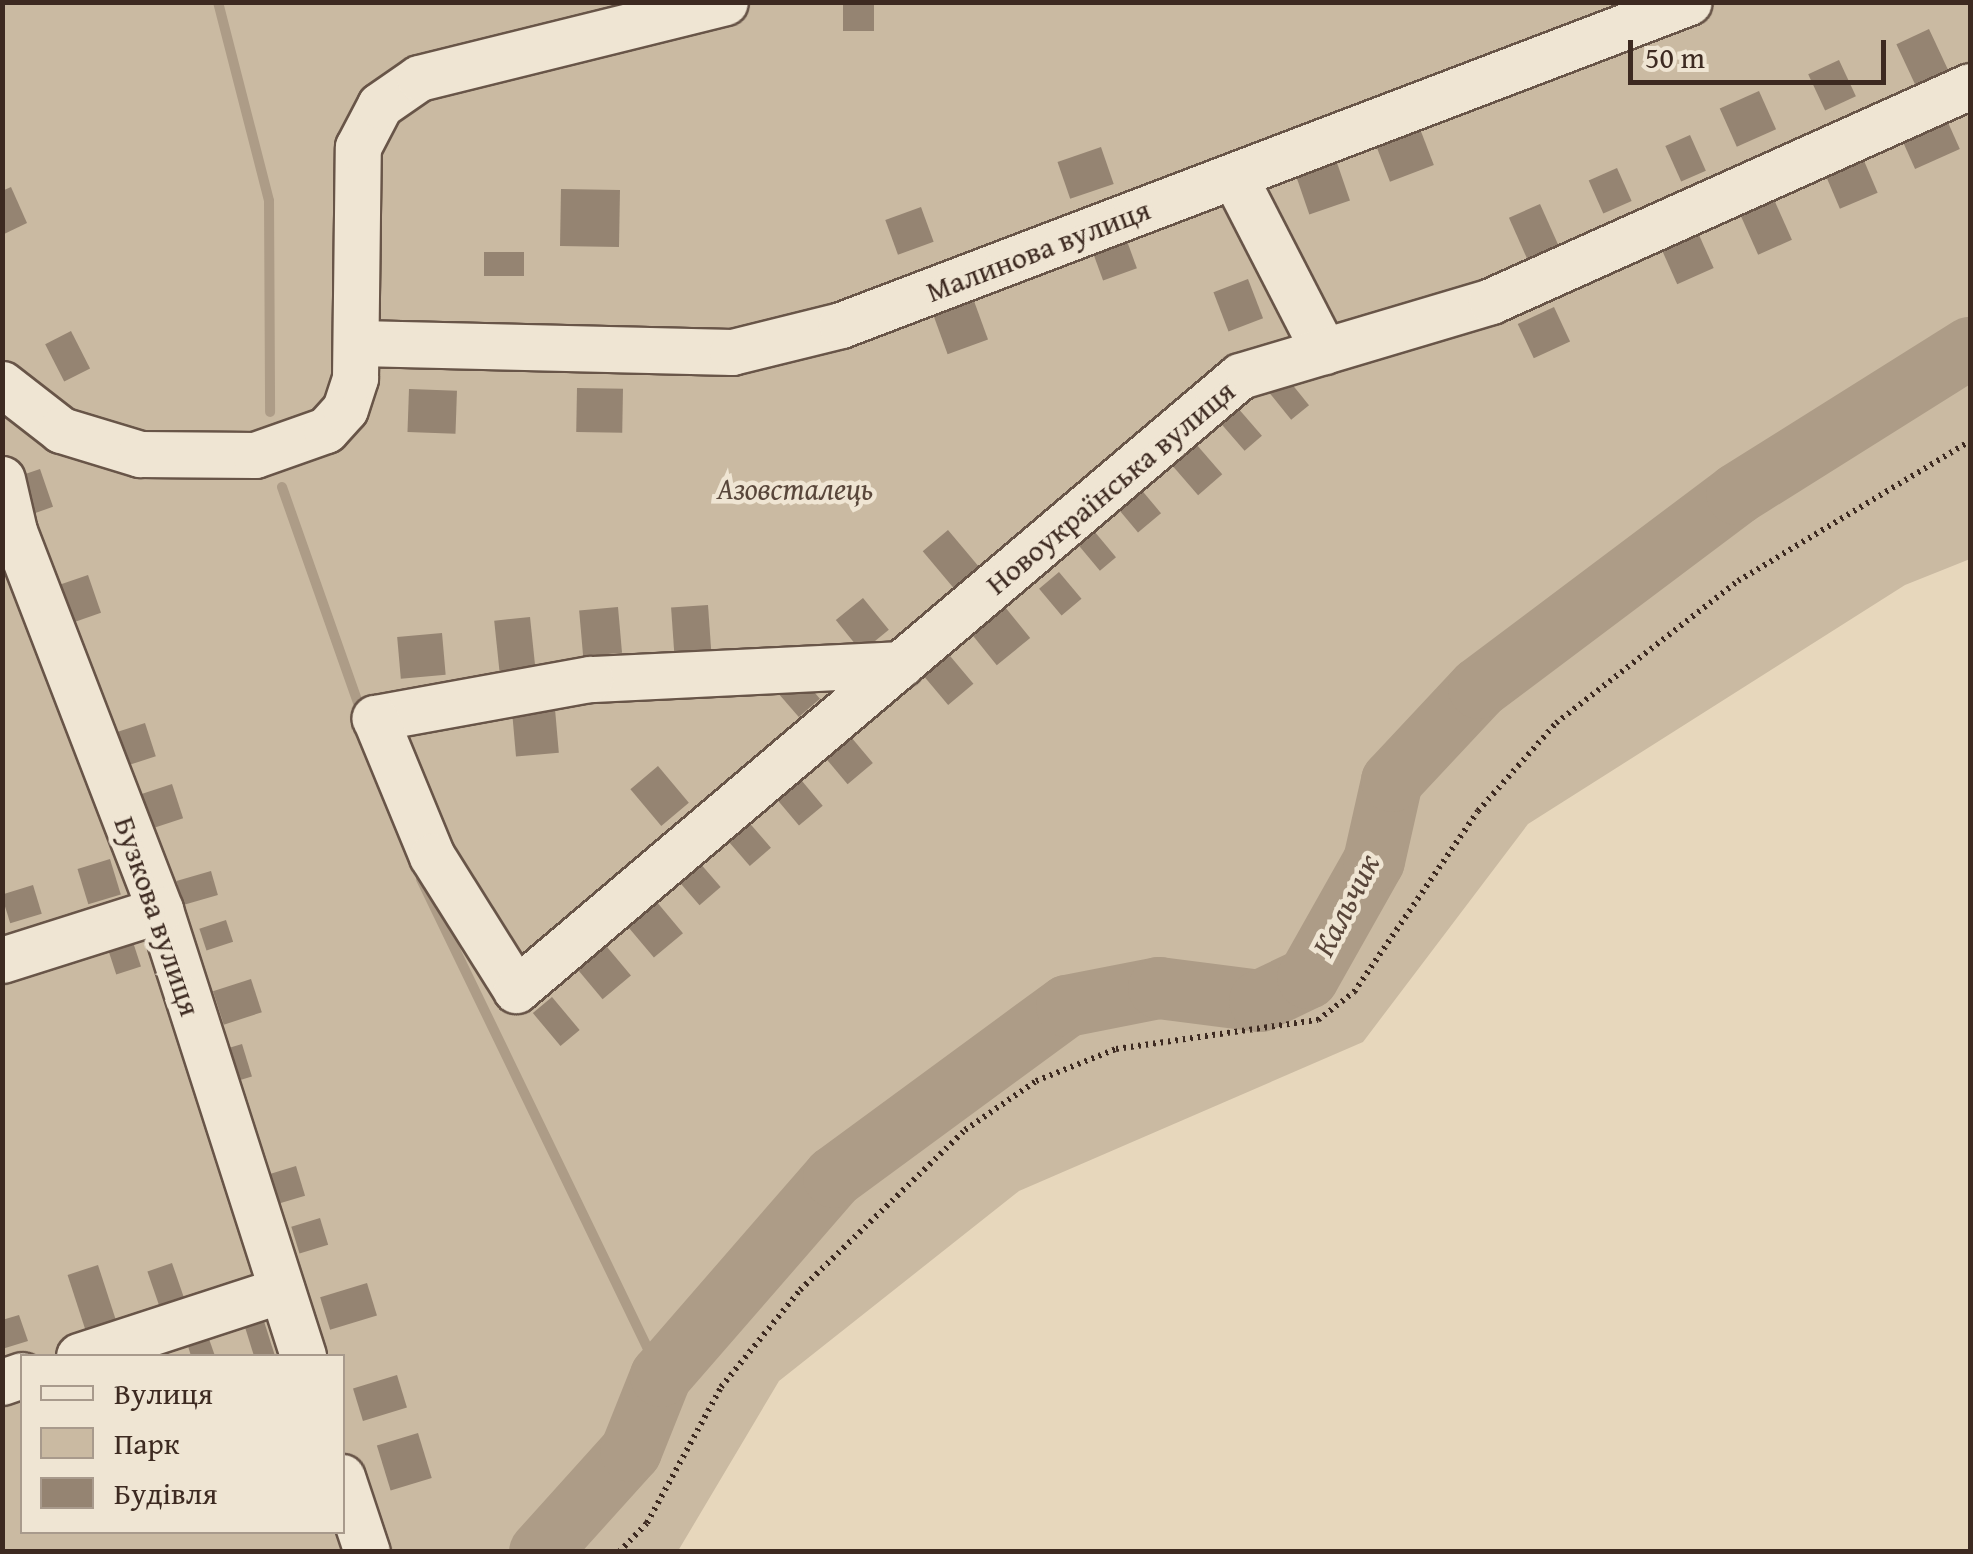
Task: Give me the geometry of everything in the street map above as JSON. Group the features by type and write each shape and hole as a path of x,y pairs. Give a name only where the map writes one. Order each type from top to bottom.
{"street":[{"path":"2,384 61,430 97,446 140,454 256,455 326,430 345,409 359,343 358,147 380,105 419,78 725,2"},
{"name":"Малинова вулиця","path":"359,343 732,352 841,325 1689,2"},
{"name":"Новоукраїнська вулиця","path":"900,664 590,679 375,718 432,856 516,990 1240,376 1491,301 1970,86"},
{"path":"1234,176 1324,351"},
{"name":"Бузкова вулиця","path":"2,479 8,533 160,910 302,1354"},
{"path":"2,960 160,910"},
{"path":"85,1354 281,1290"},
{"path":"345,1485 367,1552"}],"path":[{"path":"619,1552 647,1523 721,1388 800,1290 965,1130 1036,1081 1116,1049 1318,1020 1354,992 1478,811 1556,723 1738,581 1970,441"}],"green space":[{"name":"Азовсталець","path":"3,3 1970,3 1970,559 1905,585 1528,824 1363,1042 1019,1191 779,1381 678,1551 3,1552"}],"building":[{"path":"843,2 874,2 874,31 843,31"},
{"path":"1929,29 1948,70 1915,85 1896,44"},
{"path":"1839,60 1856,96 1825,111 1808,74"},
{"path":"1759,91 1776,129 1737,147 1720,108"},
{"path":"1946,118 1960,149 1915,169 1901,138"},
{"path":"1417,121 1434,165 1390,182 1373,138"},
{"path":"1690,135 1706,171 1681,182 1665,146"},
{"path":"1101,147 1114,184 1070,199 1058,162"},
{"path":"1862,156 1878,193 1840,209 1824,172"},
{"path":"1335,157 1350,200 1309,214 1294,171"},
{"path":"1617,168 1632,201 1603,213 1589,181"},
{"path":"11,187 27,223 2,235 2,191"},
{"path":"561,189 620,190 619,247 560,246"},
{"path":"1772,195 1792,240 1758,255 1738,210"},
{"path":"1540,204 1558,245 1527,259 1509,218"},
{"path":"921,207 934,242 898,255 885,220"},
{"path":"1695,226 1714,268 1677,284 1658,242"},
{"path":"1127,241 1137,268 1103,281 1093,253"},
{"path":"484,252 524,252 524,276 484,276"},
{"path":"1248,279 1263,318 1229,331 1213,292"},
{"path":"974,301 988,340 948,354 934,316"},
{"path":"1554,307 1570,341 1534,358 1518,324"},
{"path":"71,331 90,368 64,382 45,344"},
{"path":"1287,378 1309,405 1291,420 1269,392"},
{"path":"577,388 623,389 622,433 576,432"},
{"path":"409,389 457,391 455,434 407,432"},
{"path":"1237,407 1262,436 1245,451 1220,422"},
{"path":"1196,444 1222,474 1198,495 1172,465"},
{"path":"40,469 53,507 33,514 20,476"},
{"path":"1134,481 1161,513 1138,532 1111,500"},
{"path":"1089,525 1116,557 1100,571 1073,538"},
{"path":"948,530 981,569 956,590 923,551"},
{"path":"1059,572 1081,599 1062,616 1039,589"},
{"path":"88,575 101,613 69,624 56,586"},
{"path":"863,598 889,630 862,652 836,620"},
{"path":"708,605 711,649 674,651 671,608"},
{"path":"618,607 622,653 583,656 579,610"},
{"path":"1005,607 1030,638 997,665 972,634"},
{"path":"530,617 535,667 499,670 494,621"},
{"path":"442,633 446,675 401,679 397,637"},
{"path":"940,644 973,684 948,705 915,665"},
{"path":"795,670 820,699 799,717 774,688"},
{"path":"555,709 559,753 516,757 512,713"},
{"path":"145,723 156,756 126,766 116,733"},
{"path":"851,737 873,763 848,784 826,758"},
{"path":"658,766 689,803 661,826 630,789"},
{"path":"797,775 823,806 799,826 773,795"},
{"path":"172,784 183,818 153,828 142,794"},
{"path":"746,819 771,848 750,866 725,837"},
{"path":"110,859 121,894 88,904 77,869"},
{"path":"699,862 721,887 700,905 678,880"},
{"path":"211,871 218,895 183,905 176,881"},
{"path":"33,885 42,914 10,923 2,894"},
{"path":"656,901 683,933 654,958 627,925"},
{"path":"226,920 233,942 206,951 199,929"},
{"path":"132,939 141,967 116,975 107,947"},
{"path":"602,941 631,975 603,999 574,965"},
{"path":"251,979 262,1012 224,1025 213,991"},
{"path":"552,997 580,1030 560,1046 533,1013"},
{"path":"242,1044 252,1077 233,1082 223,1050"},
{"path":"296,1166 305,1196 277,1204 268,1174"},
{"path":"320,1218 328,1245 299,1254 291,1227"},
{"path":"172,1263 184,1298 159,1306 147,1271"},
{"path":"98,1265 117,1323 86,1333 68,1275"},
{"path":"367,1283 377,1316 330,1330 320,1297"},
{"path":"19,1315 28,1341 2,1349 2,1320"},
{"path":"263,1318 274,1354 253,1354 244,1324"},
{"path":"209,1339 214,1354 190,1354 188,1346"},
{"path":"397,1375 407,1408 363,1421 353,1388"},
{"path":"418,1433 432,1478 391,1491 377,1446"}],"waterway":[{"path":"218,2 269,201 270,412"},
{"name":"Кальчик","path":"540,1552 631,1451 661,1376 834,1177 1067,1006 1159,988 1260,1001 1308,978 1374,861 1392,781 1479,688 1737,494 1970,348"},
{"path":"282,487 363,717"},
{"path":"421,879 661,1376"}]}
